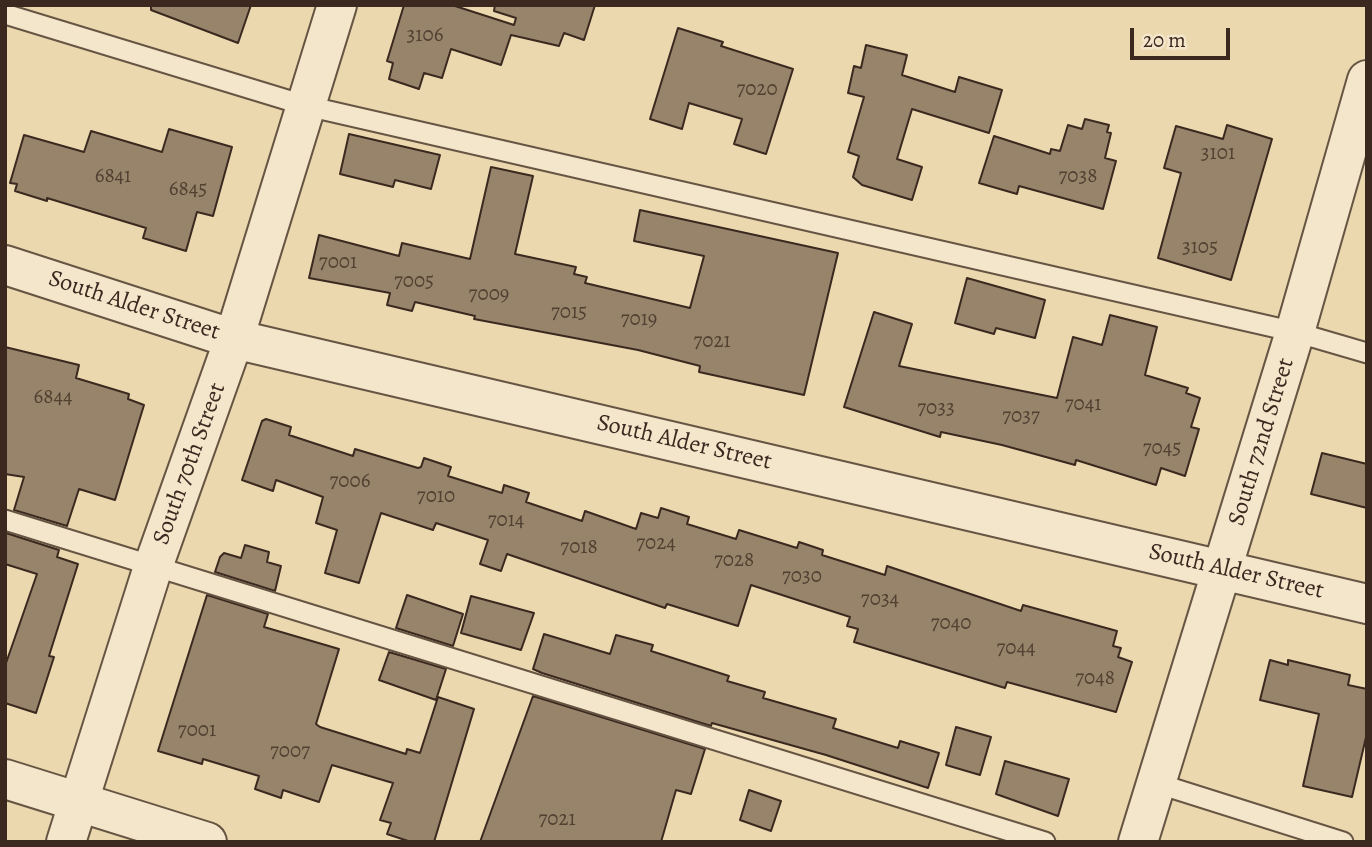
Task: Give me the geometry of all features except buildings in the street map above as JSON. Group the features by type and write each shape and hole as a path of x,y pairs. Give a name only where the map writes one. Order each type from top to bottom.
{"street":[{"name":"South 70th Street","path":"66,842 153,567 234,339 337,5"},
{"name":"South 72nd Street","path":"1138,842 1364,98"},
{"name":"South Alder Street","path":"5,265 234,339 1367,604"},
{"path":"5,779 207,842"}],"lane":[{"path":"5,14 307,106 1295,332 1367,353"},
{"path":"5,520 1045,842"},
{"path":"1156,783 1343,842"}]}
